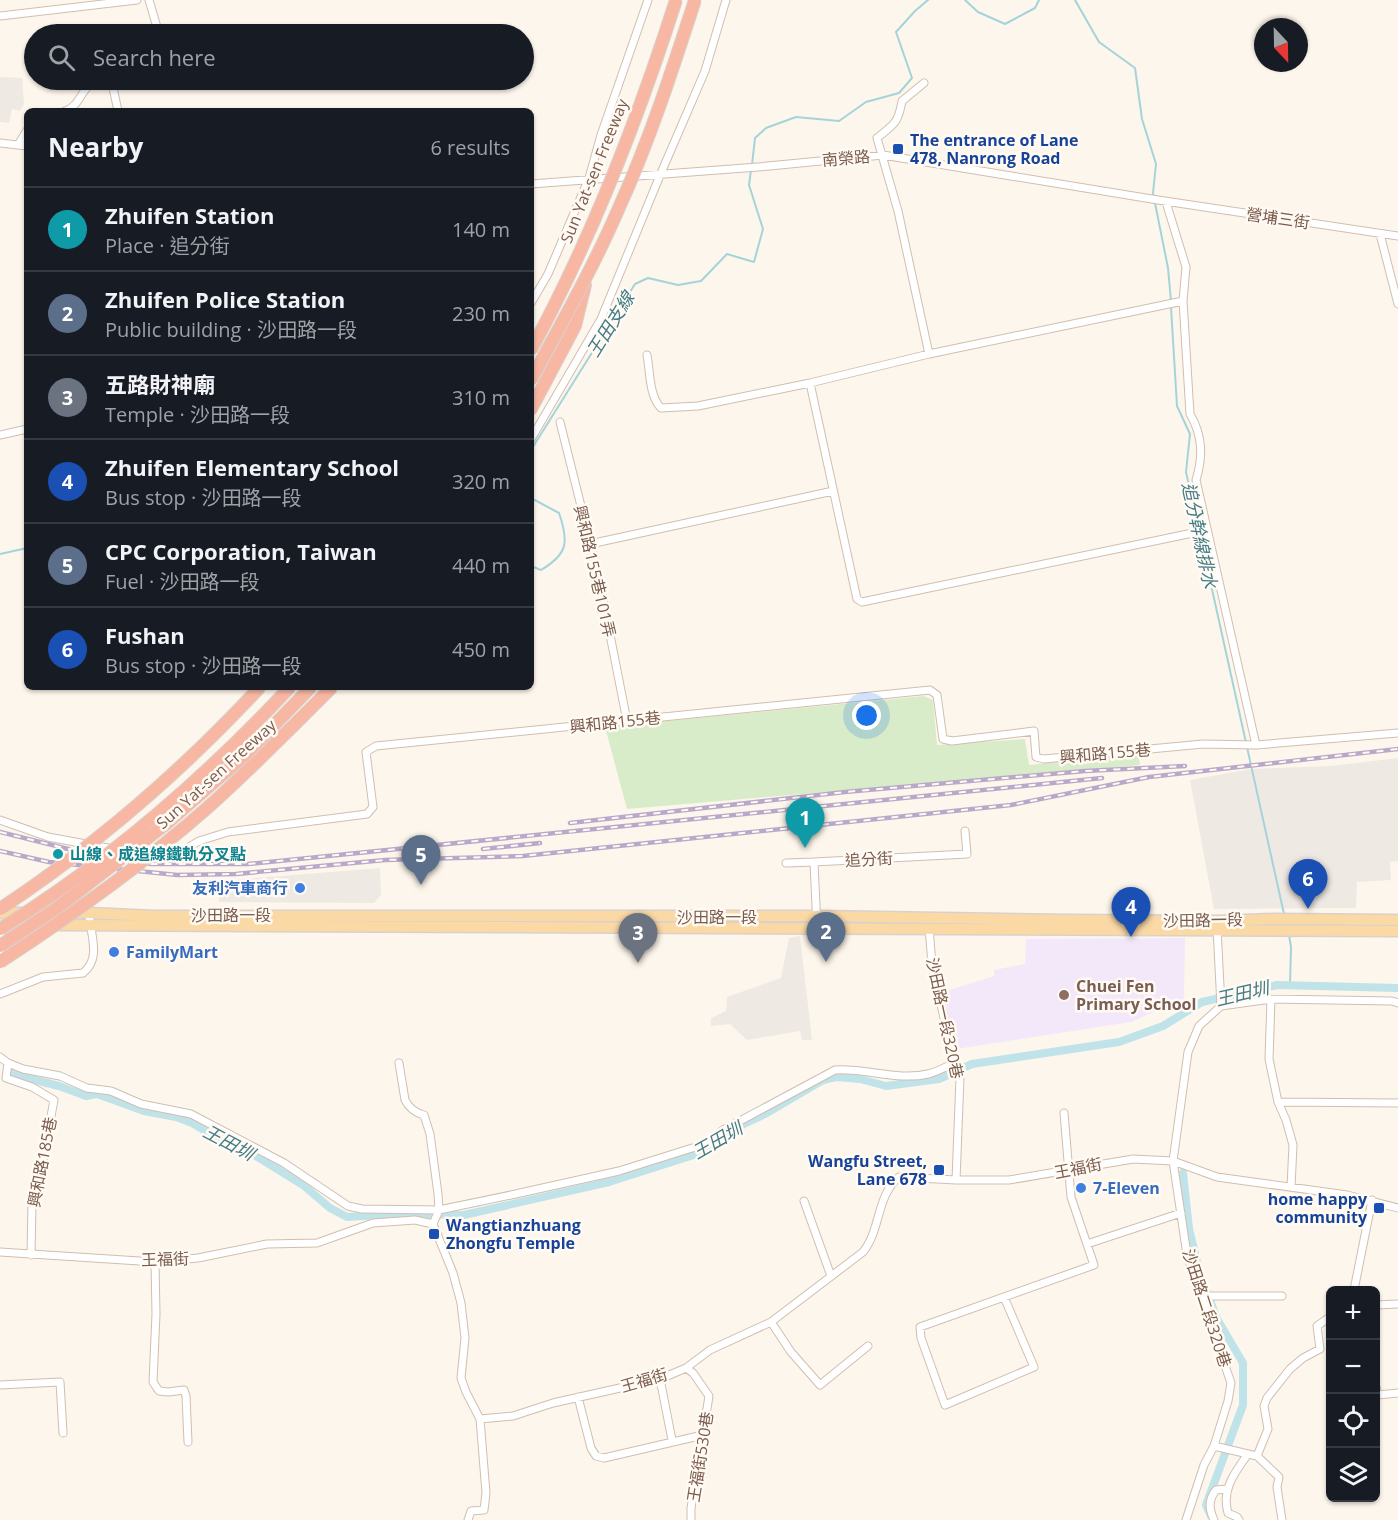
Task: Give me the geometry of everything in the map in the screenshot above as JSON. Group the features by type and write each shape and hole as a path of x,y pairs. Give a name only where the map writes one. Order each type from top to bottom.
{"highway":[{"name":"Sun Yat-sen Freeway","path":"534,342 565,284 621,153 676,0"},
{"name":"Sun Yat-sen Freeway","path":"534,374 619,209 652,127 695,0"},
{"name":"Sun Yat-sen Freeway","path":"534,404 575,326 587,275"},
{"path":"0,911 117,822 177,770 258,690"},
{"name":"Sun Yat-sen Freeway","path":"0,927 77,877 137,831 238,742 287,690"},
{"name":"Sun Yat-sen Freeway","path":"0,946 57,908 167,823 246,754 308,690"},
{"name":"Sun Yat-sen Freeway","path":"0,962 86,904 206,809 329,690"}],"main road":[{"name":"沙田路一段","path":"0,911 155,916 1217,926 1398,931"},
{"name":"沙田路一段","path":"1217,926 1275,919 1398,920"},
{"name":"沙田路一段","path":"0,927 23,924 90,927 817,922 928,928 1069,925"}],"street":[{"path":"0,16 137,0"},
{"path":"149,0 156,24"},
{"path":"534,298 548,274 589,178 601,135 648,0"},
{"path":"534,434 601,319 705,71 726,0"},
{"path":"924,83 902,101 900,116 894,125 877,138 898,211 929,354"},
{"path":"70,108 85,90"},
{"path":"114,90 117,108"},
{"path":"18,145 24,135"},
{"path":"0,143 24,146"},
{"name":"南榮路","path":"534,184 883,155 1159,200"},
{"path":"1159,200 1186,267 1183,301 1190,414 1201,439 1196,480 1256,746 1398,733"},
{"name":"營埔三街","path":"1159,200 1398,236"},
{"path":"1380,234 1398,304"},
{"path":"647,355 654,396 661,408 698,406 810,383 929,354 1183,301"},
{"path":"810,383 857,599 862,602 1207,530"},
{"name":"興和路155巷101弄","path":"560,422 598,574 627,721"},
{"path":"0,435 24,430"},
{"path":"590,544 833,491"},
{"name":"興和路155巷","path":"0,820 62,841 171,858 199,841 228,832 367,814 373,807 366,752 376,746 930,690 937,695 943,739 952,741 1034,731 1036,758 1203,744 1256,746"},
{"name":"追分街","path":"814,862 967,854 965,831"},
{"path":"786,863 814,862 817,922"},
{"path":"0,994 43,977 83,974 91,966 94,957 89,913"},
{"path":"1217,926 1221,1006"},
{"name":"沙田路一段320巷","path":"928,928 932,964 954,1064 960,1078 956,1180"},
{"path":"1270,999 1269,1059 1278,1102 1293,1145 1291,1187"},
{"path":"1173,1161 1188,1052 1199,1026 1221,1006 1270,999 1398,1003"},
{"name":"興和路185巷","path":"0,1057 23,1069 60,1076 87,1088 111,1091 141,1104 191,1114 284,1163 348,1206 368,1209 439,1210 619,1171 708,1143 723,1130 835,1070 852,1069 901,1076 928,1074 954,1064"},
{"name":"興和路185巷","path":"8,1063 6,1078 32,1088 54,1101 40,1176 32,1203 31,1255"},
{"path":"399,1063 407,1105 424,1115 430,1134 439,1210 433,1224 453,1273 460,1303 465,1338 461,1378 480,1419 486,1493 484,1510 471,1511 468,1520"},
{"path":"1278,1102 1398,1103"},
{"path":"1004,1297 1034,1367 945,1405 921,1338 920,1327 1004,1297 1094,1265 1071,1197 1064,1113"},
{"name":"王福街","path":"480,1419 513,1416 578,1396 660,1379 686,1368 710,1350 771,1322 863,1252 871,1242 883,1198 891,1184 899,1177 1009,1180 1133,1159 1173,1161 1217,1177 1372,1200 1398,1208"},
{"name":"沙田路二段320巷","path":"1173,1161 1187,1255 1231,1383 1214,1446 1204,1465 1186,1520"},
{"path":"1355,1286 1372,1200"},
{"path":"804,1201 831,1275"},
{"path":"1088,1244 1181,1213"},
{"name":"王福街","path":"0,1252 155,1262 198,1258 267,1244 317,1243 373,1224 415,1221 433,1224"},
{"path":"155,1262 156,1314 153,1382 159,1390 168,1392 184,1390 188,1442"},
{"path":"1200,1296 1282,1296"},
{"path":"1380,1305 1398,1304"},
{"path":"1257,1456 1268,1429 1264,1406 1267,1398 1290,1369 1303,1358 1320,1350 1317,1326 1326,1320"},
{"path":"771,1322 791,1352 820,1385 868,1346"},
{"name":"王福街530巷","path":"686,1368 693,1373 709,1396 691,1520"},
{"path":"660,1379 672,1440"},
{"path":"0,1385 60,1382 63,1433"},
{"path":"1378,1394 1398,1393"},
{"path":"578,1396 591,1448 596,1456 604,1458 672,1440 703,1435"},
{"path":"1214,1446 1257,1456 1279,1477 1277,1487 1282,1520"},
{"path":"1239,1520 1228,1513 1227,1490 1234,1474 1248,1454"},
{"path":"1214,1520 1209,1505 1212,1496 1216,1490 1227,1490"}],"shaded area":[{"path":"0,77 22,78 24,104 20,111 12,109 9,123 0,122"},
{"path":"1398,758 1398,861 1390,862 1391,880 1357,882 1356,908 1214,909 1190,780 1251,769 1331,766"},
{"name":"友利汽車商行","path":"380,868 381,895 374,903 219,902 219,881"},
{"path":"800,936 812,1040 802,1040 800,1031 747,1040 730,1024 711,1026 711,1018 726,1011 727,997 781,978 789,938"},
{"name":"Chuei Fen Primary School","path":"1185,938 1184,999 1131,1022 956,1049 943,992 994,976 994,970 1025,964 1026,939"}],"green space":[{"path":"924,696 933,700 937,745 1025,739 1029,765 1138,753 1140,765 627,809 605,727"}],"waterway":[{"name":"王田支線","path":"752,165 755,138 766,128 796,117 839,121 866,102 899,93 912,78 896,32 928,0"},
{"name":"王田支線","path":"965,0 978,12 1005,24 1035,8 1039,0"},
{"name":"追分幹線排水","path":"1075,0 1099,42 1135,68 1142,119 1156,164 1153,193 1168,268 1171,301"},
{"name":"王田支線","path":"534,445 635,284 648,278 678,285 701,281 727,254 754,262 763,229 749,185 751,170"},
{"name":"追分幹線排水","path":"1171,307 1177,406 1190,434 1186,472 1284,914"},
{"name":"王田支線","path":"534,500 559,513 565,540 557,558 541,570 534,567"},
{"name":"王田支線","path":"0,554 24,549"},
{"name":"追分幹線排水","path":"1289,935 1290,985"},
{"name":"王田圳","path":"11,1074 59,1086 86,1096 97,1094 144,1111 176,1117 192,1123 231,1146 251,1153 303,1185 330,1208 347,1217 398,1214 464,1215 609,1182 703,1152 744,1124 823,1080 836,1077 860,1079 886,1086 939,1079 972,1064 1119,1042 1163,1026 1202,1002 1277,985 1398,988"},
{"path":"1183,1173 1189,1229 1200,1274 1217,1319 1243,1363 1243,1405 1206,1505 1211,1516"}],"railway":[{"path":"0,851 49,862 177,875 236,874 385,860 523,856 1011,805 1149,777 1398,749"},
{"path":"570,823 845,792 1085,771 1185,766"},
{"path":"0,832 88,854 151,864 248,864 1102,778"},
{"path":"483,849 540,843"}],"place":[{"name":"The entrance of Lane 478, Nanrong Road","path":"898,149"},
{"name":"Zhuifen Station","path":"805,848"},
{"name":"山線、成追線鐵軌分叉點","path":"58,854"},
{"name":"CPC Corporation, Taiwan","path":"421,885"},
{"name":"友利汽車商行","path":"300,888"},
{"name":"Fushan","path":"1308,909"},
{"name":"Zhuifen Elementary School","path":"1131,937"},
{"name":"FamilyMart","path":"114,952"},
{"name":"Zhuifen Police Station","path":"826,962"},
{"name":"五路財神廟","path":"638,963"},
{"name":"Chuei Fen Primary School","path":"1064,995"},
{"name":"Wangfu Street, Lane 678","path":"939,1170"},
{"name":"7-Eleven","path":"1081,1188"},
{"name":"home happy community","path":"1379,1208"},
{"name":"Wangtianzhuang Zhongfu Temple","path":"434,1234"}]}
